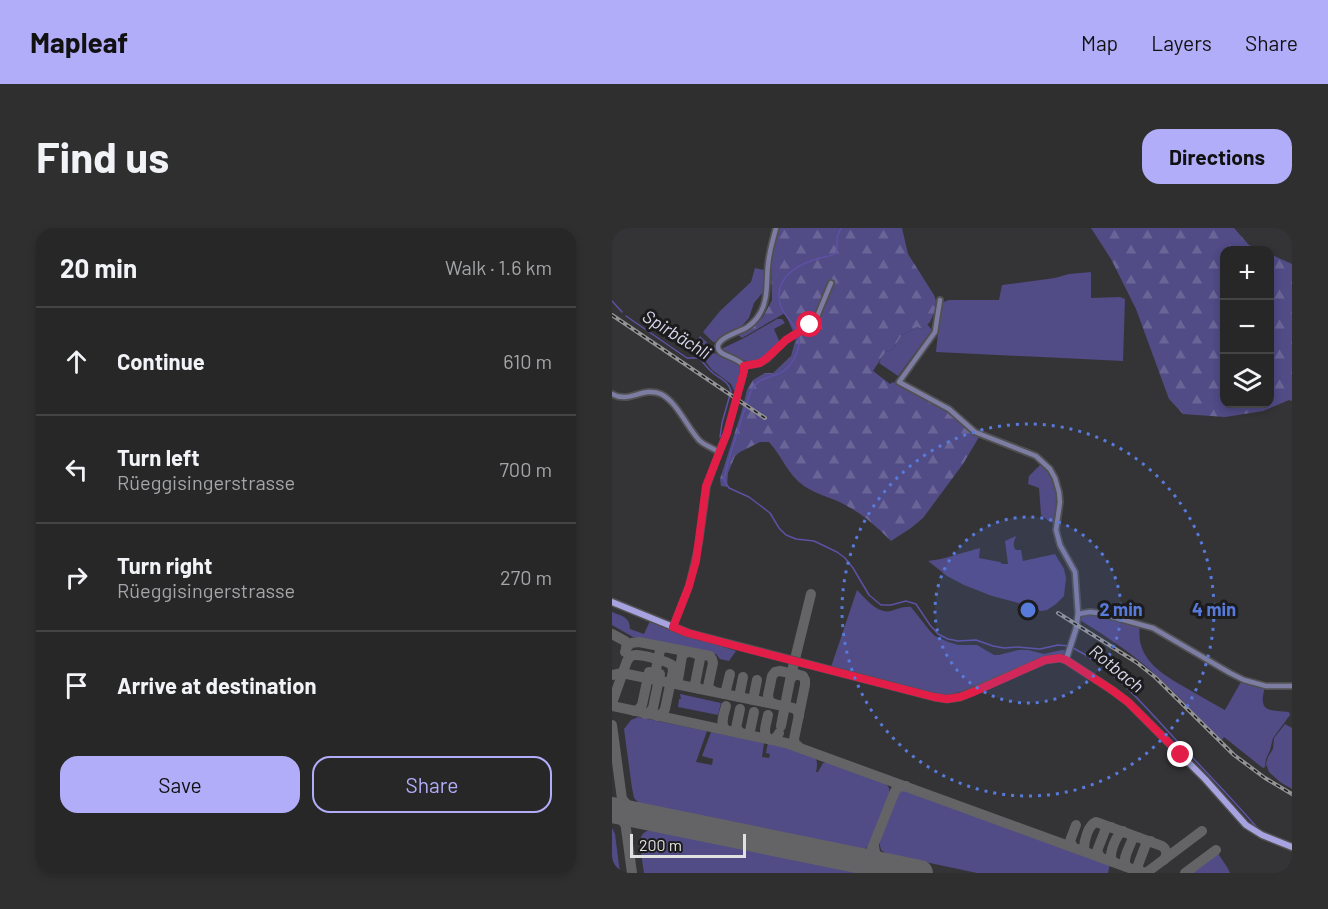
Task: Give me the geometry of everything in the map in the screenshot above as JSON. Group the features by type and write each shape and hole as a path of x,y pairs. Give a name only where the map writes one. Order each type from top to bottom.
{"main road":[{"path":"612,602 688,633 947,699 971,693 1045,660 1060,658 1066,660 1128,702 1252,830 1292,847"}],"street":[{"path":"673,627 689,586 696,558 706,486 727,433 744,371 744,366 738,359 719,351 718,344 721,339 751,324 763,309 766,299 769,255 776,228"},
{"path":"744,366 760,363 793,334 812,324 831,284"},
{"path":"940,300 935,332 899,382 949,409 975,432 1036,456 1050,469 1055,478 1060,502 1056,531 1060,545 1075,572 1078,614 1066,660"},
{"path":"612,394 626,398 647,391 659,393 671,403 700,441 719,452"},
{"path":"1078,614 1098,613 1153,628 1244,680 1266,686 1292,686"}],"green space":[{"path":"778,228 902,228 908,254 934,295 935,311 930,322 922,329 917,327 902,335 873,371 890,384 893,382 927,397 979,437 963,464 923,518 891,541 870,522 842,503 798,482 769,442 760,442 735,456 728,473 727,487 721,486 720,479 747,390 753,380 765,373 773,373 791,356 796,338 785,313 742,338 737,334 753,326 763,317 772,300 771,265"},
{"path":"1091,228 1234,228 1252,246 1220,246 1220,408 1270,408 1225,417 1183,414 1169,399 1136,309 1111,259"},
{"path":"1274,256 1292,264 1292,401 1289,400 1274,406"},
{"path":"755,268 764,270 766,273 764,291 754,303 749,318 739,329 713,342 703,332 720,311 751,282"},
{"path":"1091,272 1091,298 1120,297 1125,299 1123,361 936,352 941,303 949,300 999,300 1002,285"},
{"path":"777,319 782,319 785,323 774,329 780,343 761,359 745,361 721,349 744,338"},
{"path":"927,324 932,330 898,376 879,363 886,352 893,349 902,335 917,327 922,329"},
{"path":"700,336 715,350 701,358 688,352"},
{"path":"714,353 741,365 735,393 731,384 712,370 704,359"},
{"path":"1040,465 1043,465 1055,480 1058,497 1055,523 1041,515 1039,488 1028,484 1029,476"},
{"path":"1016,536 1014,547 1016,550 1021,550 1023,561 1055,554 1064,569 1066,578 1064,596 1047,610 1041,611 964,585 947,576 928,561 980,548 979,558 1008,564 1005,541"},
{"path":"857,590 872,605 881,610 891,611 911,607 935,636 958,645 977,645 994,655 1018,650 1044,654 1068,651 1064,654 1047,655 974,688 949,695 927,692 831,667"},
{"path":"612,612 627,619 630,629 644,634 650,621 736,651 729,661 720,659 716,654 633,637 612,625"},
{"path":"1090,614 1140,626 1142,648 1153,665 1169,678 1225,710 1242,680 1265,687 1263,701 1266,708 1289,712 1290,715 1273,738 1265,767 1263,768 1224,737 1221,741 1148,668 1080,620 1084,615"},
{"path":"680,694 721,703 718,715 678,707"},
{"path":"638,717 707,731 696,762 712,765 713,759 702,756 711,732 764,743 762,757 769,758 770,754 766,753 768,743 812,755 817,761 816,772 823,763 830,761 884,781 889,788 890,795 871,843 865,849 861,849 639,803 634,798 624,729 631,720"},
{"path":"1285,724 1292,728 1292,789 1269,772 1266,764 1273,749 1274,738"},
{"path":"906,790 1110,864 1108,873 977,873 887,854 881,850 879,841 896,796"},
{"path":"612,828 615,834 620,873 612,873"},
{"path":"651,830 862,873 644,873 641,838 646,831"},
{"path":"1217,852 1230,873 1188,873"}],"waterway":[{"name":"Rotbach","path":"747,403 756,384 788,367 798,348 797,331 780,305 779,296 783,281 799,266 837,252 837,237 841,228"},
{"name":"Spirbächli","path":"612,301 622,312"},
{"name":"Spirbächli","path":"626,316 687,358 699,358 728,385 731,391 720,437"},
{"name":"Rotbach","path":"745,408 724,480 729,488 749,497 770,513 786,535 796,539 814,541 845,558 869,595 881,605 906,601 916,604 938,634 948,639 976,640 1004,648 1040,649 1058,645 1069,646"},
{"name":"Rotbach","path":"1073,648 1102,666 1128,689 1260,831"}],"taxiway":[{"path":"794,674 792,671 811,594"},
{"path":"612,634 625,641 627,646 625,652"},
{"path":"626,648 631,643 639,642 710,656 713,663 708,686 713,691"},
{"path":"662,681 657,679 655,674 660,650 665,647"},
{"path":"678,680 682,656 689,652"},
{"path":"695,653 700,659 695,684 699,689"},
{"path":"612,703 630,656 639,655 660,660 672,665 673,671 665,709 657,716"},
{"path":"634,711 642,705 649,672"},
{"path":"774,704 769,701 768,695 775,672 803,676 805,685 794,739 798,746"},
{"path":"612,675 622,673 793,708 797,710 799,716"},
{"path":"645,714 653,708 660,674"},
{"path":"725,694 730,674"},
{"path":"781,726 790,680 797,674"},
{"path":"739,697 743,677"},
{"path":"753,700 757,680"},
{"path":"612,706 786,743 1143,873"},
{"path":"726,706 722,722 726,730"},
{"path":"740,709 736,728 741,733"},
{"path":"744,734 750,731 754,712"},
{"path":"768,715 765,731 767,738 773,739 779,733"},
{"path":"612,725 632,873"},
{"path":"846,858 860,858 871,851 895,791 899,787 906,786"},
{"path":"624,801 632,811 641,816"},
{"path":"612,810 621,816 624,823"},
{"path":"1086,852 1084,849 1087,834 1096,822 1162,846 1166,852 1164,860"},
{"path":"1073,847 1070,841 1076,825"},
{"path":"1100,857 1097,851 1106,828 1111,827"},
{"path":"1114,862 1111,860 1113,848 1123,831"},
{"path":"1146,873 1202,831"},
{"path":"1127,867 1126,854 1132,840 1137,837"},
{"path":"1143,872 1139,871 1138,865 1146,844 1151,841"},
{"path":"874,845 877,857 887,866"},
{"path":"1185,873 1216,850"}],"runway":[{"path":"612,810 920,873"}],"railway":[{"path":"612,315 765,418"},
{"path":"1058,613 1136,662 1155,677 1234,755 1292,794"}],"route":[{"path":"810,325 793,334 760,363 744,366 727,433 706,486 696,558 689,586 673,627 740,647 947,699 971,693 1045,660 1060,658 1107,686 1128,702 1181,755"}]}
